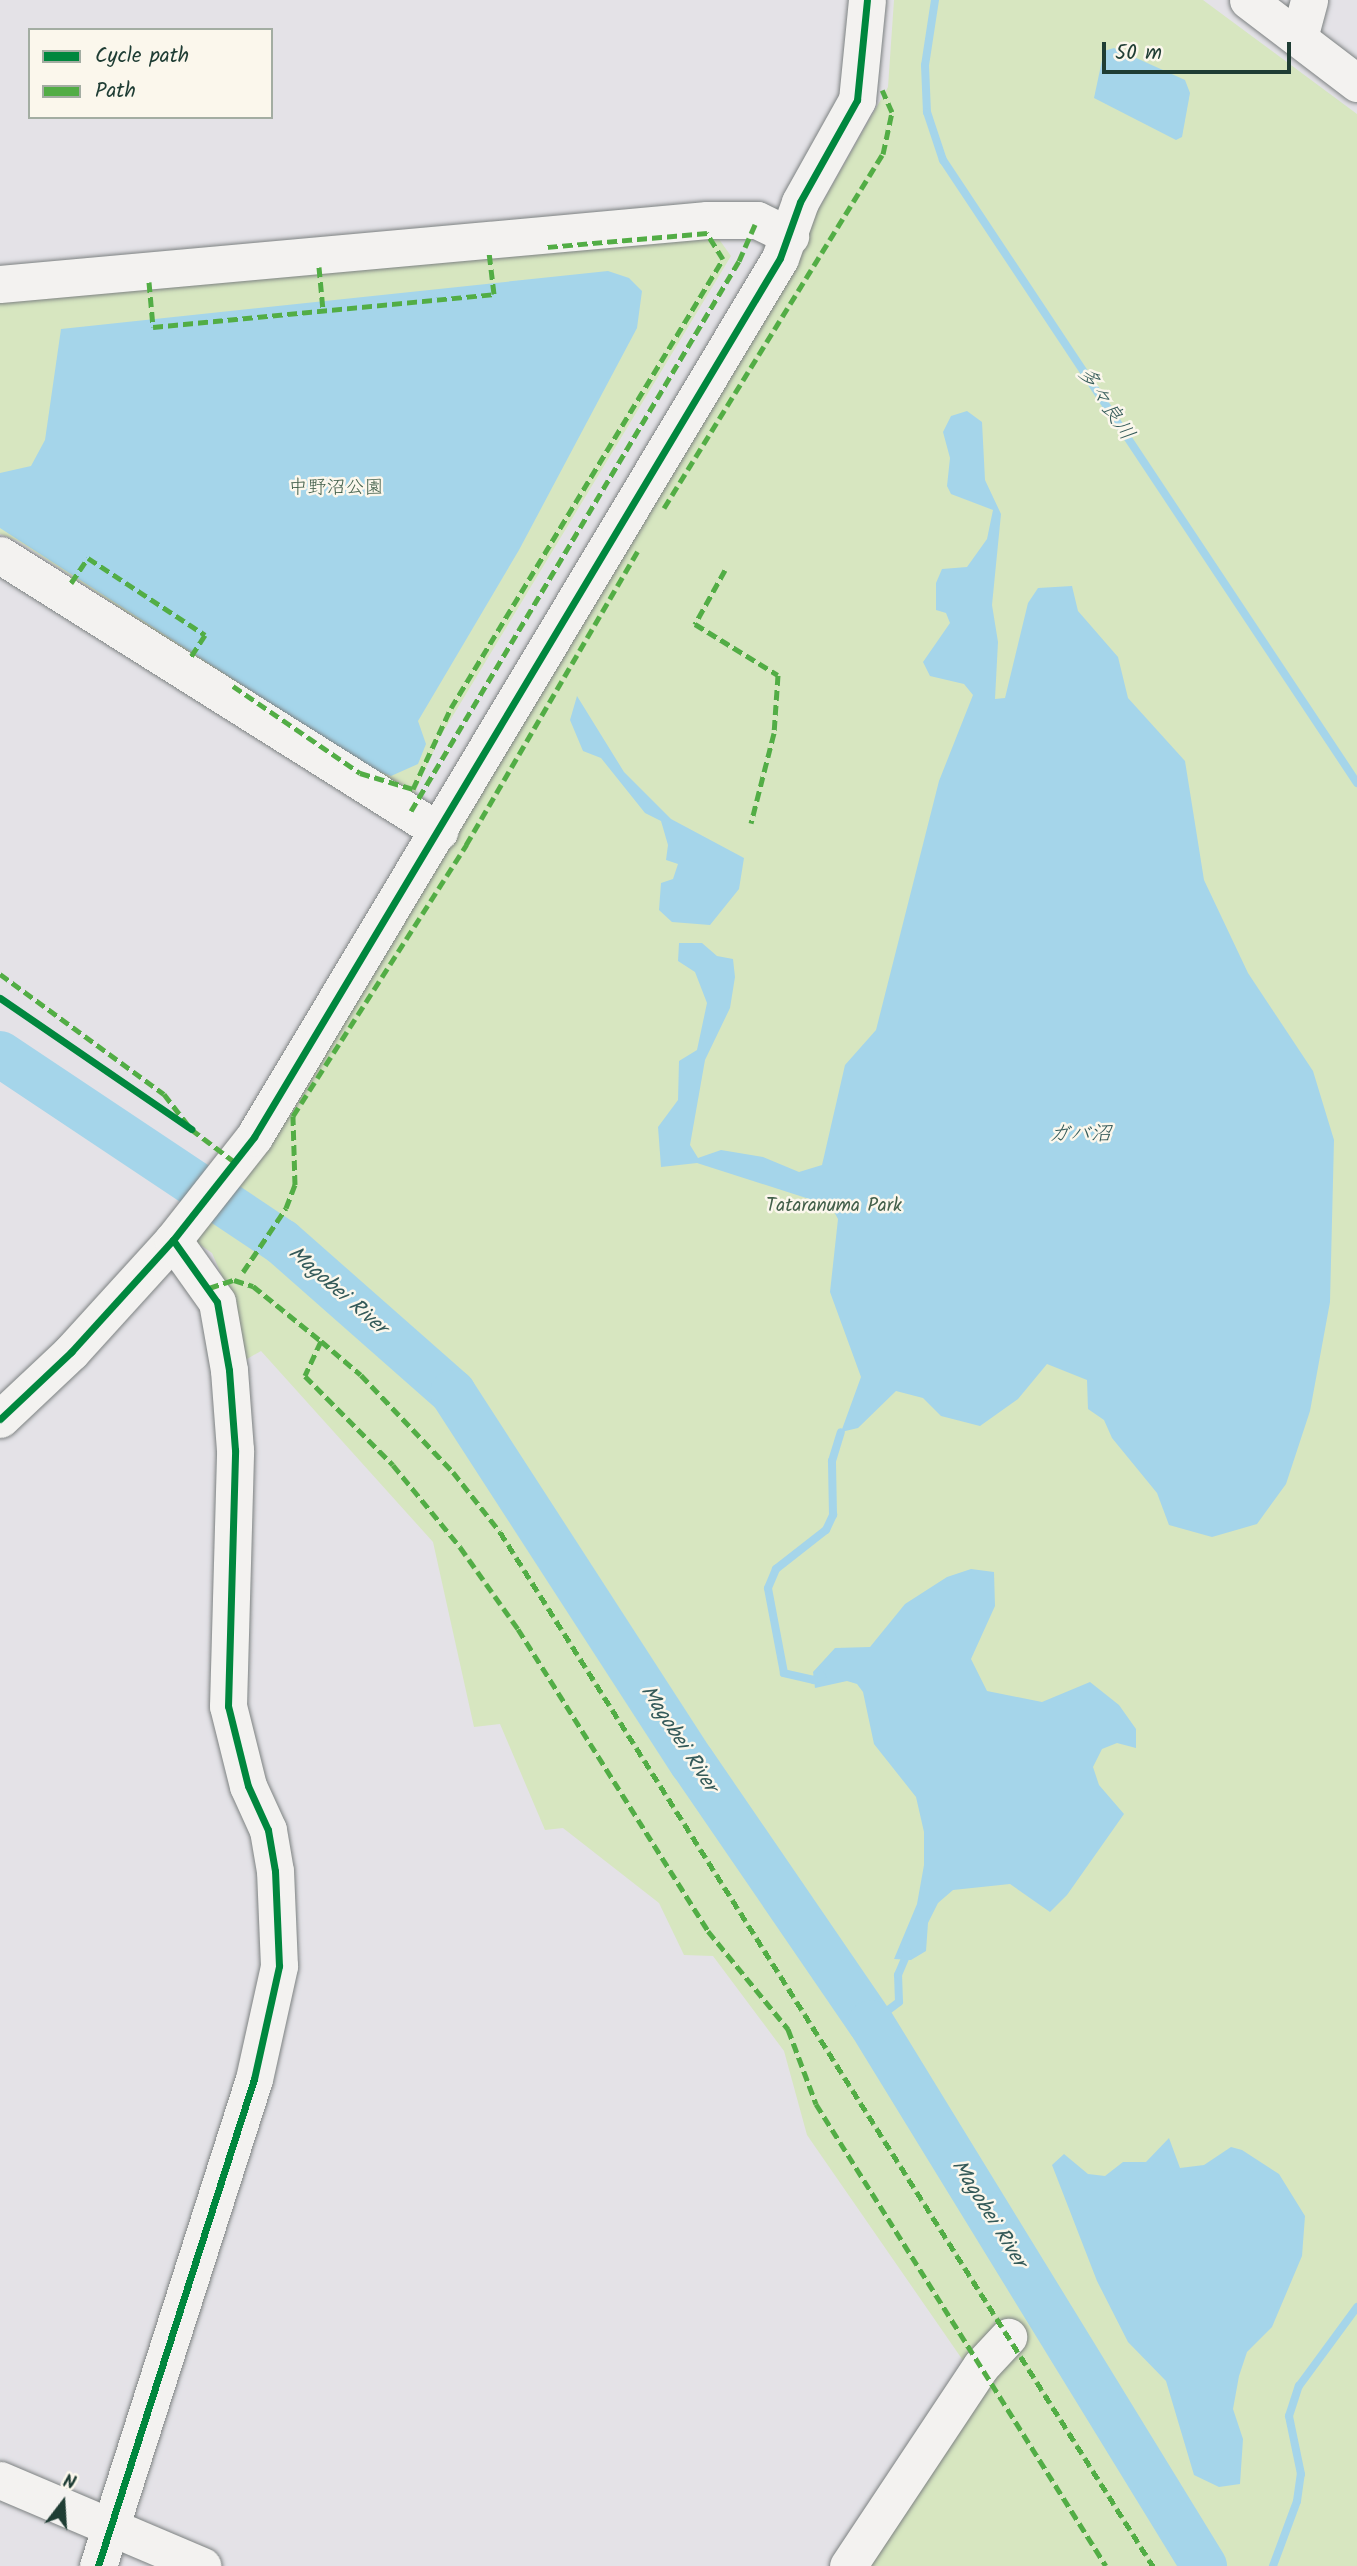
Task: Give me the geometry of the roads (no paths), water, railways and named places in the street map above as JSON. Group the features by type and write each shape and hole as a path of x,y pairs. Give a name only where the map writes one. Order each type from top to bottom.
{"street":[{"path":"0,1419 71,1352 179,1233 229,1172 439,831 790,236 800,202 857,100 867,0"},
{"path":"1248,0 1357,83"},
{"path":"1299,38 1309,0"},
{"path":"0,284 706,220 757,220 790,236"},
{"path":"0,555 439,831"},
{"path":"97,2566 254,2079 279,1966 275,1871 268,1830 248,1786 228,1706 235,1450 229,1370 217,1302 179,1233"},
{"path":"848,2566 981,2366 1008,2337"},
{"path":"0,2480 203,2566"}],"water":[{"path":"1114,48 1185,80 1190,93 1182,137 1176,140 1094,98 1104,51"},
{"name":"中野沼公園","path":"608,271 629,278 642,291 637,328 519,550 418,721 426,744 418,764 391,776 370,768 0,528 0,473 31,466 45,440 61,329"},
{"name":"ガバ沼","path":"967,411 982,422 985,480 1001,514 992,605 998,642 995,699 1005,698 1028,603 1038,588 1072,586 1078,611 1118,657 1128,698 1185,761 1204,880 1248,973 1313,1071 1334,1140 1330,1302 1310,1411 1286,1484 1257,1524 1212,1537 1169,1525 1157,1493 1112,1438 1104,1420 1088,1409 1087,1380 1047,1364 1018,1399 980,1426 941,1416 923,1398 896,1391 858,1428 841,1432 861,1377 830,1292 838,1219 831,1206 697,1163 661,1167 658,1127 678,1100 679,1061 697,1050 707,1003 695,972 678,961 679,943 702,943 717,956 733,959 735,977 730,1008 705,1060 690,1145 698,1158 721,1150 763,1157 799,1172 822,1165 845,1065 876,1030 939,781 973,695 964,684 930,676 923,662 950,623 946,613 936,610 936,583 942,569 967,567 987,539 993,510 951,494 947,486 950,458 943,432 951,416"},
{"path":"577,696 624,772 671,819 744,858 739,889 710,925 672,922 659,910 661,883 673,879 678,864 666,860 668,845 661,821 645,813 601,758 583,751 570,720"},
{"path":"971,1569 994,1572 995,1606 971,1659 987,1691 1042,1702 1090,1682 1119,1705 1136,1729 1136,1748 1117,1743 1102,1749 1093,1767 1099,1785 1124,1814 1067,1895 1050,1912 1010,1884 953,1890 938,1903 928,1923 926,1951 911,1960 894,1959 917,1904 924,1865 924,1832 916,1797 874,1744 863,1692 857,1684 847,1681 815,1688 813,1672 835,1648 870,1647 905,1604 947,1577"},
{"path":"1169,2138 1180,2168 1204,2165 1231,2147 1242,2150 1279,2174 1305,2216 1302,2256 1272,2327 1247,2352 1239,2376 1233,2409 1243,2439 1240,2484 1219,2487 1194,2475 1166,2381 1128,2342 1097,2281 1052,2165 1064,2154 1088,2174 1105,2176 1123,2162 1146,2162"}],"waterway":[{"name":"多々良川","path":"935,0 925,65 927,112 943,160 1357,783"},
{"name":"Magobei River","path":"0,1054 282,1242 453,1393 692,1762 871,2023 1204,2566"},
{"path":"822,1676 814,1680 784,1673 768,1588 776,1569 826,1530 833,1515 832,1461 841,1432"},
{"path":"871,2023 899,2002 898,1975 908,1952"},
{"path":"1273,2566 1297,2501 1301,2474 1289,2416 1299,2386 1357,2307"}],"park label":[{"name":"Tataranuma Park","path":"834,1207"}]}
